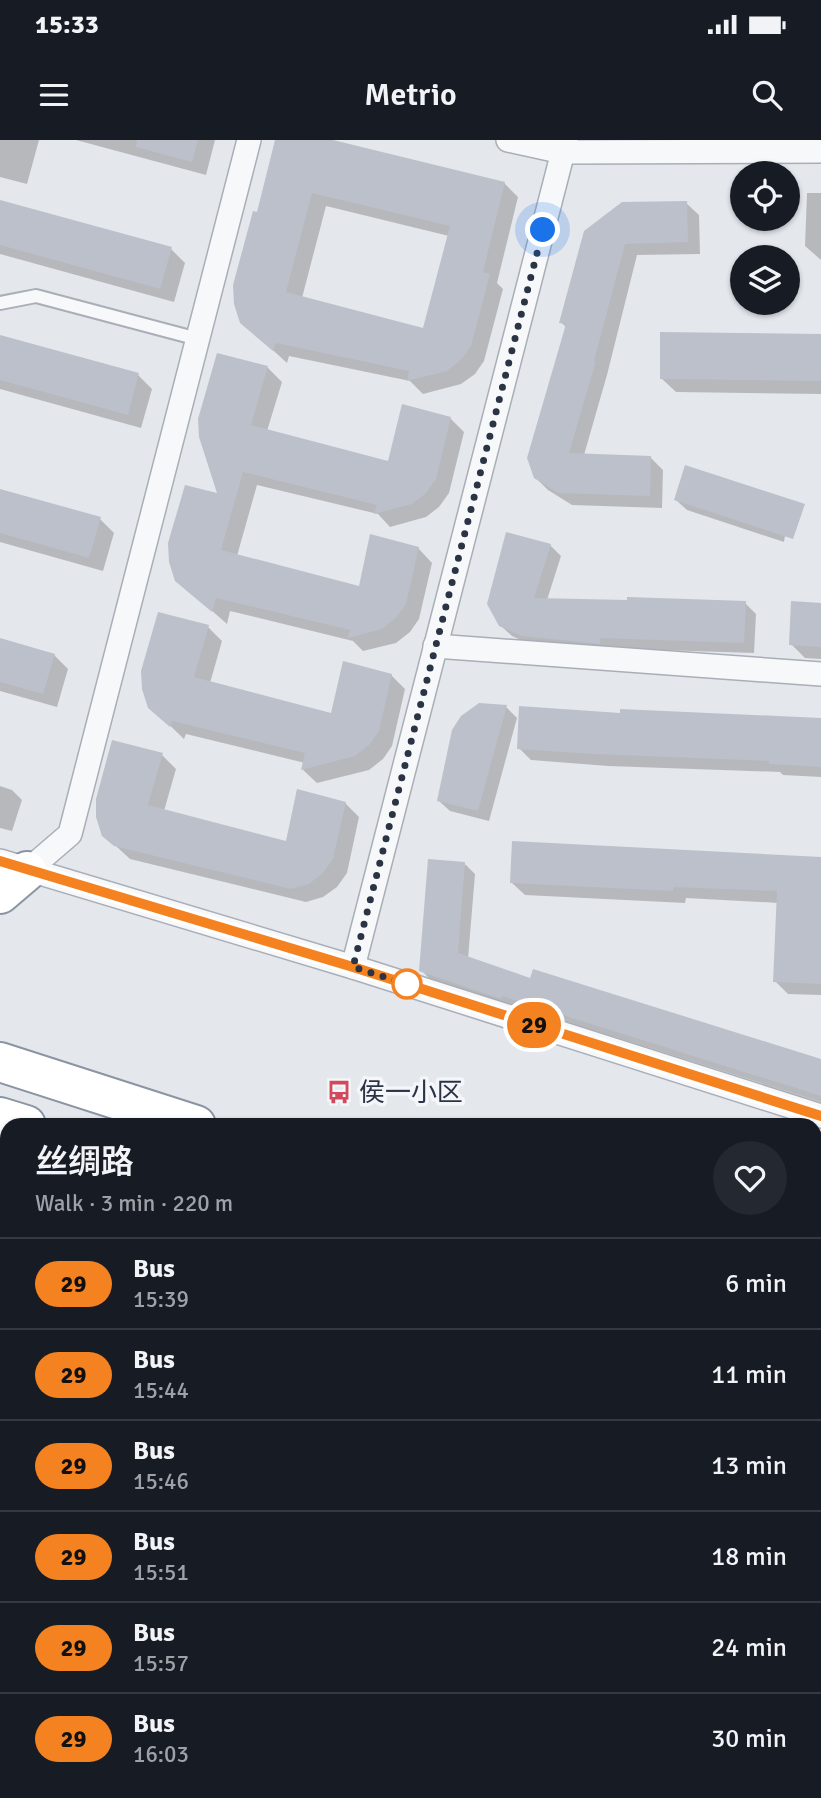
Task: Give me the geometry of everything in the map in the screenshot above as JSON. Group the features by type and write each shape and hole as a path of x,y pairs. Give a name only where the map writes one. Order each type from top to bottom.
{"highway":[{"path":"0,1062 174,1118"}],"street":[{"path":"9,876 70,834 249,140"},
{"path":"508,140 565,146 821,151"},
{"path":"353,967 565,146"},
{"path":"435,646 821,674"},
{"path":"9,876 353,967 821,1116"}],"lane":[{"path":"0,303 36,296 198,339"}],"building":[{"path":"137,140 198,140 192,162 136,147"},
{"path":"275,140 333,140 505,182 483,272 490,274 471,346 461,360 447,371 407,381 409,371 276,343 273,351 240,323 234,304 233,285 253,211 257,212","holes":["312,193 450,226 423,328 286,292"]},
{"path":"0,200 172,247 160,289 0,245"},
{"path":"687,201 688,242 625,244 596,361 569,453 651,456 650,496 558,493 534,478 527,458 566,324 559,323 584,231 622,202"},
{"path":"660,332 821,334 821,381 660,379"},
{"path":"0,335 139,373 128,415 0,380"},
{"path":"217,353 268,366 251,425 388,461 402,404 451,417 436,479 426,493 412,504 374,514 377,505 243,472 221,550 359,586 370,534 419,547 406,604 396,618 382,629 348,638 350,630 216,598 212,612 175,581 169,562 168,543 185,485 217,493 199,437 198,419"},
{"path":"685,465 805,504 793,539 674,500"},
{"path":"0,489 101,517 89,558 0,533"},
{"path":"506,532 551,544 534,598 627,600 627,597 746,601 744,643 600,638 600,644 522,636 499,626 487,604"},
{"path":"791,601 821,603 821,647 789,645"},
{"path":"158,612 209,625 194,677 331,713 343,661 392,674 379,731 369,745 355,756 301,770 305,753 172,721 170,727 148,708 142,689 141,671"},
{"path":"0,638 55,654 43,694 0,682"},
{"path":"479,703 507,705 478,811 437,801 452,730 461,716"},
{"path":"519,706 620,713 620,709 821,718 821,767 769,764 769,761 517,749"},
{"path":"112,740 163,753 148,805 286,841 297,789 346,802 333,859 323,873 309,884 291,889 114,846 102,836 96,817 96,799"},
{"path":"512,841 821,857 821,984 773,982 777,891 674,887 673,891 510,883"},
{"path":"428,859 465,862 458,953 530,978 533,969 821,1059 821,1096 502,996 501,999 419,971"}],"bus line":[{"name":"29","path":"0,861 353,967 821,1116"}],"place":[{"name":"侯一小区","path":"339,1092"}],"route":[{"path":"407,984 353,967 543,230"}]}
